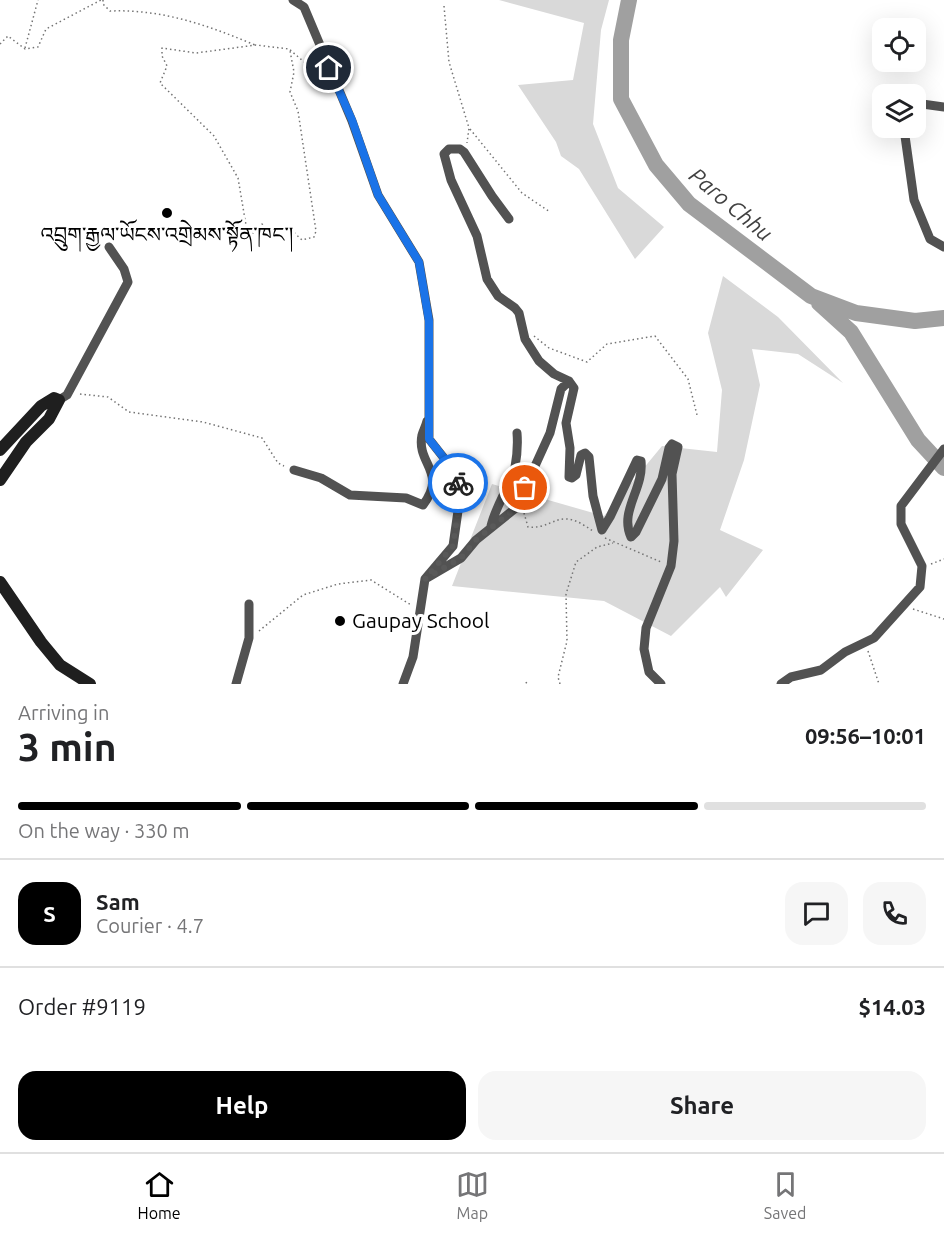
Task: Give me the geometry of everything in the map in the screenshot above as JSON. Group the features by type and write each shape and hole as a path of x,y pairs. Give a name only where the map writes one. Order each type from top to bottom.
{"street":[{"path":"293,0 304,7 352,120 378,195 419,262 429,321 429,439 451,467 461,490 453,546 425,579 413,657 403,684"},
{"path":"926,105 944,107"},
{"path":"905,138 914,200 930,239 944,247"},
{"path":"509,219 464,152 460,149 449,149 444,154 451,180 477,236 488,279 498,296 519,313 525,339 539,361 554,374 569,381 574,388 566,423 570,448 569,477 573,478 576,475 581,455 585,453 589,457 600,532"},
{"path":"0,480 26,442 49,419 128,282 124,269 109,247"},
{"path":"425,579 461,558 491,526 522,503 525,488 550,432 561,389 569,381"},
{"path":"0,450 40,406 54,398 63,397"},
{"path":"294,470 321,478 351,495 406,498 423,505 429,496 434,478 423,453 422,436 430,411"},
{"path":"491,526 495,511 514,468 518,449 517,433"},
{"path":"625,547 636,532 662,479 669,448 675,444 678,447 672,474 674,541 670,566 646,628 644,649 650,672 661,684"},
{"path":"782,684 791,677 821,670 845,652 874,638 920,587 922,566 901,524 901,506 944,449"},
{"path":"600,532 610,517 637,460 641,461 642,470 626,521 631,537"},
{"path":"0,582 40,642 60,665 90,684"},
{"path":"236,684 249,638 249,604"}],"path":[{"path":"24,49 38,0"},
{"path":"24,49 38,46 46,29 57,22 102,0 110,11 136,10 206,25 256,45"},
{"path":"444,6 449,62 469,128 522,193 550,212"},
{"path":"0,44 8,36 24,49"},
{"path":"289,49 294,72 291,92 298,111 316,231 314,237 302,240 287,226 270,233 262,224 248,237 238,178 214,136 160,83 167,66 162,56 162,48 196,53 256,45 289,49 326,82 337,88"},
{"path":"460,149 467,142 469,128"},
{"path":"530,332 549,348 587,362 607,344 655,336 688,380 697,416"},
{"path":"63,397 86,393 100,395 129,412 203,423 262,438 278,463 294,470"},
{"path":"522,503 528,527 538,528 565,518 600,532 625,547 670,566"},
{"path":"560,684 558,677 567,641 566,594 576,562 597,547 615,542"},
{"path":"922,566 944,559"},
{"path":"249,638 303,595 338,584 371,580 420,610"},
{"path":"904,606 944,619"},
{"path":"865,643 879,684"}],"shaded area":[{"path":"499,0 609,0 601,30 593,124 618,188 664,227 635,259 579,169 561,156 556,142 518,85 573,80 584,23"},
{"path":"723,276 778,317 843,383 798,354 752,349 760,385 744,460 720,530 763,550 726,597 720,587 671,636 604,601 452,586 492,484 604,516 662,446 717,452 722,390 708,333"}],"waterway":[{"name":"Paro Chhu","path":"629,0 621,40 621,99 656,165 689,204 811,296 856,313 915,321 944,318"},
{"path":"819,303 851,332 918,440 944,468"}],"way so far":[{"path":"458,483 461,490 453,546 425,579 461,558 491,526 522,503 525,488"}],"place":[{"name":"འབྲུག་རྒྱལ་ཡོངས་འགྲེམས་སྟོན་ཁང་།","path":"167,213"},
{"name":"Gaupay School","path":"340,621"}],"route":[{"path":"329,68 352,120 378,195 419,262 429,321 429,439 451,467 458,483"}]}
